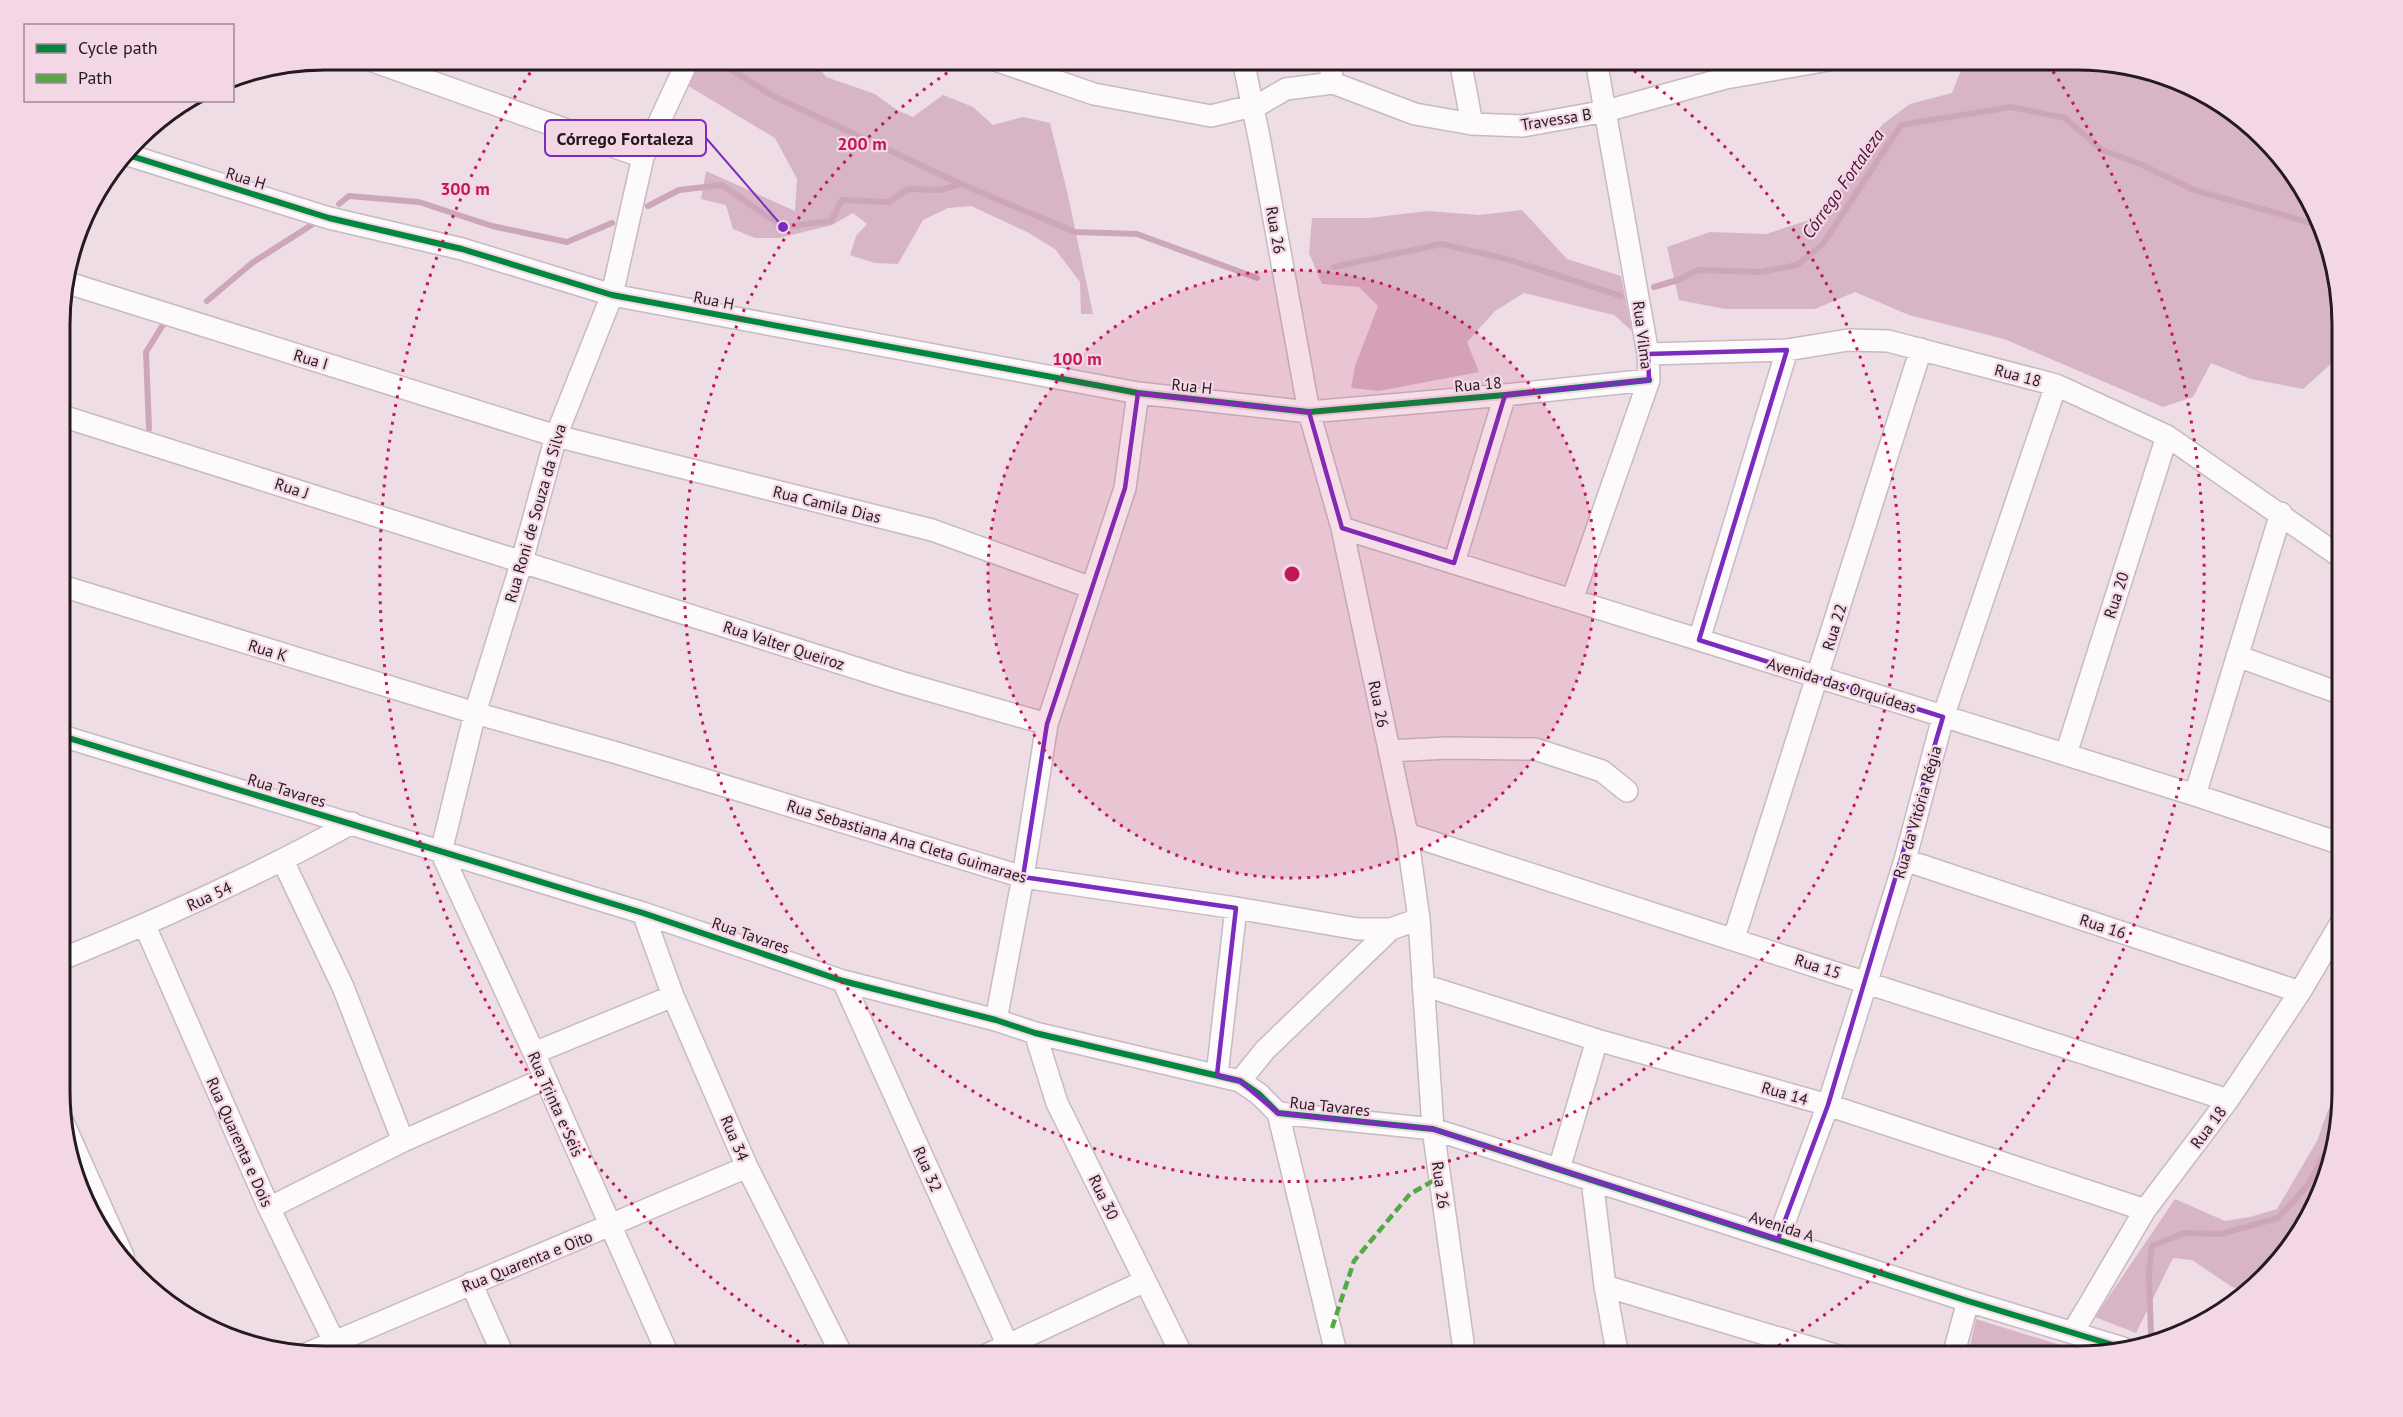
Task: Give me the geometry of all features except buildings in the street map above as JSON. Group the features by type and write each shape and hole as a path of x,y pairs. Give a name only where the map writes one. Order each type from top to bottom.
{"street":[{"path":"395,70 641,167"},
{"name":"Rua Roni de Souza da Silva","path":"441,852 475,713 522,561 556,436 612,295 641,167 684,70"},
{"name":"Travessa B","path":"1038,70 1094,94 1210,116 1253,107 1286,89 1333,83 1415,114 1472,124 1523,126 1606,111 1722,70"},
{"name":"Rua 26","path":"1244,70 1309,412 1342,528 1407,834 1419,919 1433,1129 1463,1346"},
{"path":"1331,70 1333,83"},
{"path":"1462,70 1472,124"},
{"name":"Rua Vilma","path":"1572,600 1649,380 1648,354 1598,70"},
{"name":"Rua H","path":"134,157 329,218 462,249 612,295 1138,393 1309,412"},
{"name":"Rua I","path":"74,285 556,436"},
{"name":"Rua 18","path":"1648,354 1787,350 1848,340 1888,341 2056,385 2167,436 2281,513 2332,551"},
{"name":"Rua 22","path":"1734,938 1921,349"},
{"path":"1699,640 1787,350"},
{"name":"Rua 18","path":"1309,412 1649,380"},
{"name":"Rua da Vitória Régia","path":"1778,1239 1828,1105 1865,981 1905,860 1943,717 2056,385"},
{"path":"996,1020 1023,877 1047,724 1125,488 1138,393"},
{"path":"1454,563 1505,395"},
{"name":"Rua J","path":"70,419 522,561"},
{"name":"Rua Camila Dias","path":"556,436 932,530 1092,588"},
{"name":"Rua 20","path":"2066,754 2167,436"},
{"path":"2195,795 2281,513"},
{"name":"Avenida das Orquídeas","path":"1342,528 2066,754 2332,841"},
{"name":"Rua Valter Queiroz","path":"522,561 900,682 1047,724"},
{"name":"Rua K","path":"70,588 475,713"},
{"path":"2237,656 2332,690"},
{"name":"Rua Sebastiana Ana Cleta Guimaraes","path":"475,713 617,753 1023,877 1236,908 1358,929 1391,930 1419,919"},
{"name":"Rua Tavares","path":"70,737 643,913 843,981 996,1020 1035,1033 1240,1081 1259,1094 1278,1113 1433,1129"},
{"path":"1389,751 1447,748 1535,749 1602,771 1627,791"},
{"name":"Rua 54","path":"70,956 145,926 284,861 352,824"},
{"name":"Rua 15","path":"1407,834 1734,938 2228,1100"},
{"name":"Rua Trinta e Seis","path":"441,852 534,1053 664,1346"},
{"name":"Rua 16","path":"1905,860 2300,992"},
{"path":"284,861 343,987 403,1141"},
{"path":"1217,1075 1236,908"},
{"name":"Rua 34","path":"643,913 673,996 747,1167 837,1346"},
{"name":"Rua Quarenta e Dois","path":"145,926 269,1208 336,1346"},
{"path":"1240,1081 1265,1050 1391,930"},
{"name":"Rua 18","path":"2073,1332 2145,1210 2228,1100 2300,992 2332,938"},
{"name":"Rua 32","path":"843,981 1008,1346"},
{"name":"Rua 14","path":"1423,985 1597,1040 1828,1105 2145,1210"},
{"path":"534,1053 673,996"},
{"name":"Rua 30","path":"1035,1033 1058,1103 1178,1346"},
{"path":"1559,1169 1597,1040"},
{"path":"269,1208 403,1141 544,1079"},
{"path":"1278,1113 1334,1346"},
{"name":"Avenida A","path":"1433,1129 1968,1301 2111,1344"},
{"path":"80,1160 110,1226"},
{"name":"Rua Quarenta e Oito","path":"346,1346 471,1283 610,1227 747,1167"},
{"path":"1592,1180 1605,1286 1616,1346"},
{"path":"1018,1346 1145,1281"},
{"path":"471,1283 499,1346"},
{"path":"1605,1286 1805,1346"},
{"path":"1956,1346 1968,1301"}],"highlighted area":[{"path":"1787,350 1699,640 1943,717 1828,1105 1778,1239 1433,1129 1278,1113 1240,1081 1217,1075 1236,908 1023,877 1047,724 1125,488 1138,393 1309,412 1342,528 1454,563 1505,395 1649,380 1648,354"}],"shaded area":[{"path":"692,70 821,70 826,77 875,94 897,110 913,117 943,95 973,107 993,125 1023,117 1050,123 1093,314 1081,314 1080,282 1055,249 1027,232 971,206 948,208 923,220 898,264 874,263 850,255 856,236 867,224 853,213 832,225 779,238 755,238 733,229 726,205 701,199 706,171 795,211 797,179 775,138 685,84"},
{"path":"1961,70 2094,71 2127,75 2159,84 2190,97 2233,123 2258,145 2280,170 2313,228 2328,276 2332,309 2332,363 2303,389 2251,379 2211,363 2193,397 2163,407 2004,339 1909,315 1855,292 1815,309 1725,309 1679,300 1667,247 1710,232 1766,234 1812,219 1839,192 1859,152 1883,124 1910,104 1952,93"},
{"path":"1522,210 1567,259 1621,276 1632,331 1614,315 1524,293 1495,311 1467,342 1479,372 1379,391 1351,388 1355,366 1378,306 1359,287 1322,284 1309,253 1312,218 1369,218 1428,211 1479,215"},
{"path":"2332,1106 2328,1141 2319,1173 2306,1204 2280,1247 2246,1283 2239,1289 2232,1287 2192,1260 2173,1258 2136,1333 2095,1317 2175,1199 2225,1221 2277,1209 2317,1141 2328,1110"},
{"path":"1976,1319 2064,1346 1970,1346"}],"waterway":[{"name":"Córrego Fortaleza","path":"731,70 775,97 961,184 1075,232 1137,234 1257,278"},
{"name":"Córrego Fortaleza","path":"1654,287 1681,279 1698,270 1761,272 1797,265 1822,245 1901,125 2011,107 2065,118 2102,150 2140,164 2194,190 2311,223"},
{"name":"Córrego Fortaleza","path":"648,206 679,190 722,185 783,227 831,221 842,200 889,202 908,189 940,190 961,184"},
{"name":"Córrego Fortaleza","path":"339,204 349,196 419,202 492,226 567,242 612,223"},
{"name":"Córrego Fortaleza","path":"207,301 252,263 313,224"},
{"name":"Córrego Fortaleza","path":"1334,267 1441,244 1507,259 1621,296"},
{"name":"Córrego Fortaleza","path":"149,429 146,352 166,320"},
{"path":"2151,1336 2149,1272 2152,1246 2184,1233 2221,1234 2278,1218 2308,1185 2325,1154"}],"marked path":[{"path":"1332,1328 1354,1261 1410,1194 1440,1177"}],"cycle path":[{"path":"134,157 329,218 462,249 612,295 1138,393 1309,412 1649,380"},
{"path":"70,738 643,913 843,981 996,1020 1035,1033 1240,1081 1259,1094 1278,1113 1433,1129 1968,1301 2110,1344"}],"place":[{"name":"Córrego Fortaleza","path":"783,227"}]}
